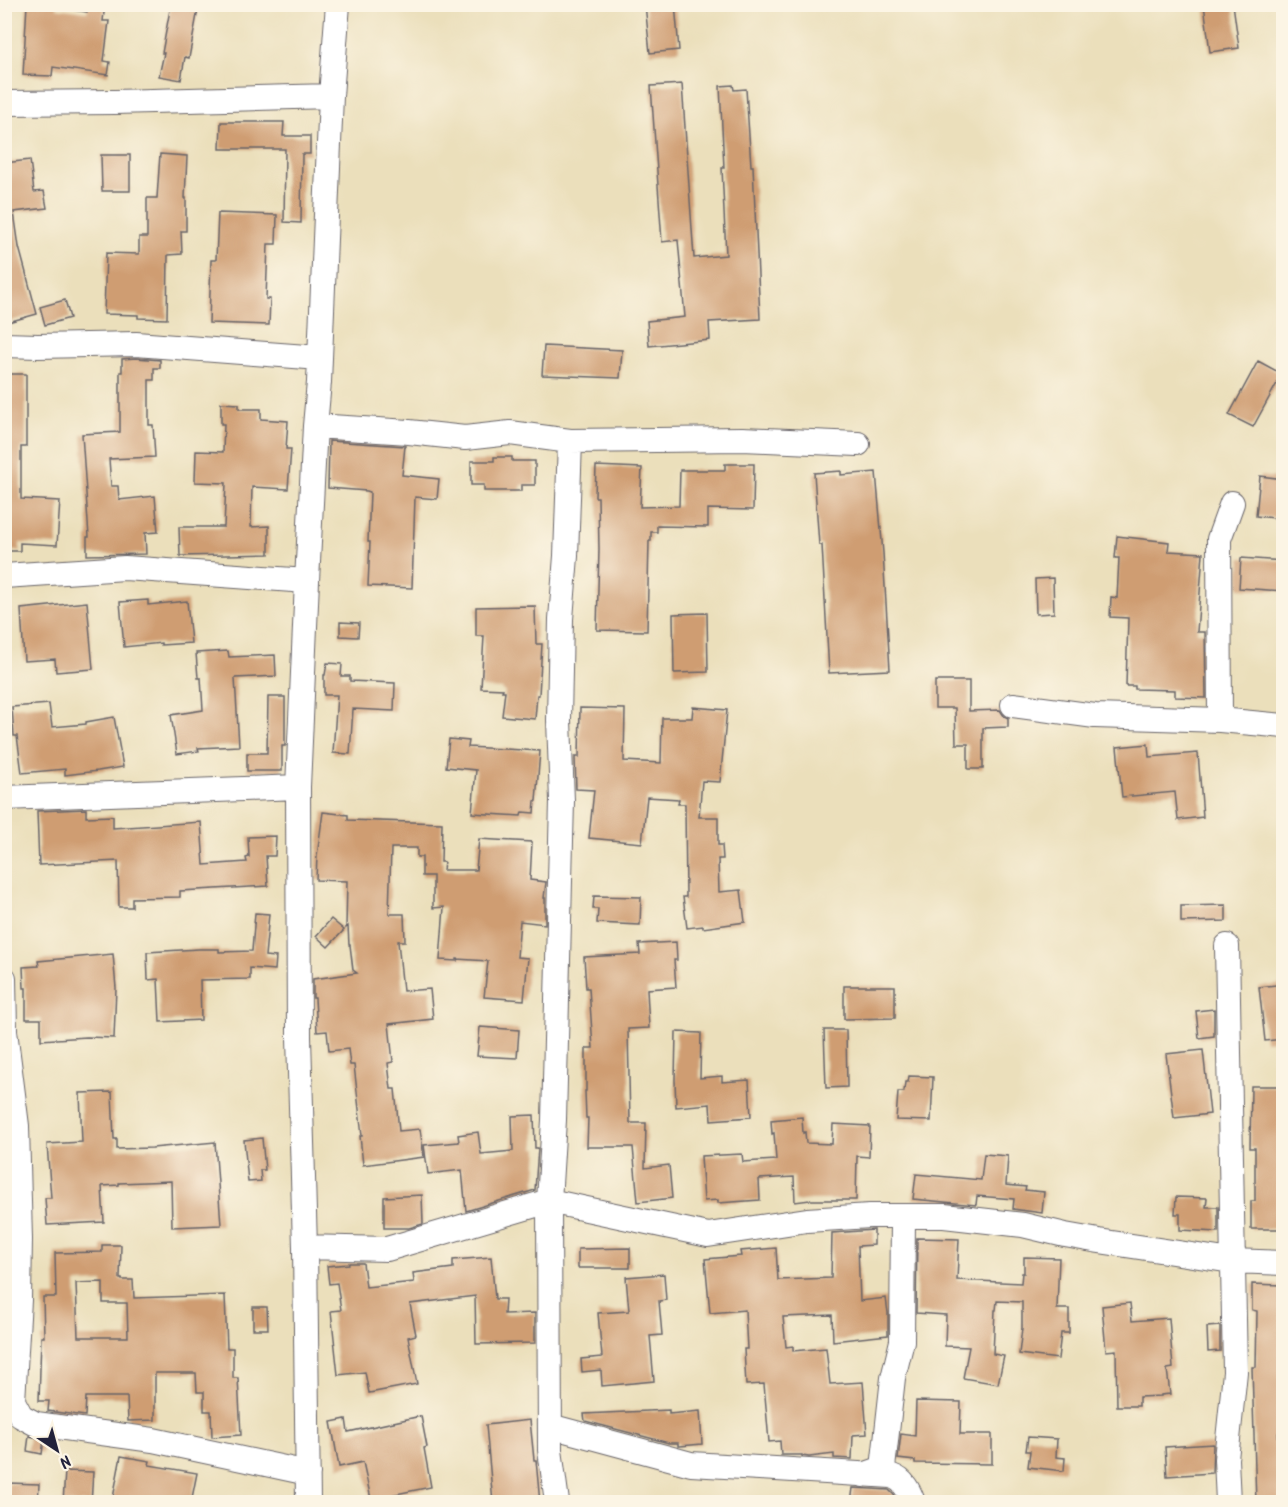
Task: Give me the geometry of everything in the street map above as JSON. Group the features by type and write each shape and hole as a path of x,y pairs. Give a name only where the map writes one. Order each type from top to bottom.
{"street":[{"path":"308,1503 305,1247 299,1037 298,787 331,96 338,4"},
{"path":"4,103 331,96"},
{"path":"4,345 136,344 320,358"},
{"path":"315,426 465,438 510,433 570,441 742,439 858,444"},
{"path":"557,1503 550,1450 549,1201 554,1120 562,801 559,720 561,619 566,556 570,441"},
{"path":"1220,720 1219,539 1232,503"},
{"path":"4,576 125,568 307,581"},
{"path":"1013,705 1083,715 1220,720 1284,726"},
{"path":"4,798 298,787"},
{"path":"1227,946 1235,1372 1226,1459 1228,1503"},
{"path":"4,978 5,1031 17,1125 20,1239 12,1299 13,1401 21,1416 36,1424 153,1440 308,1473"},
{"path":"305,1247 387,1249 549,1201 708,1235 807,1221 870,1216 944,1216 1023,1225 1065,1235 1232,1262 1284,1263"},
{"path":"863,1475 883,1468 893,1378 902,1341 903,1216"},
{"path":"550,1426 691,1464 892,1476 904,1484 913,1503"}],"building":[{"path":"27,4 57,4 57,8 87,12 88,4 105,4 103,21 109,21 104,61 110,62 108,75 53,67 52,76 23,75"},
{"path":"171,4 199,4 189,58 185,57 181,80 159,76"},
{"path":"645,4 675,4 679,50 650,53"},
{"path":"1204,4 1233,4 1239,48 1210,52"},
{"path":"682,84 694,258 726,255 720,86 733,85 734,90 746,89 751,166 753,166 760,319 709,322 710,340 649,346 647,321 685,317 678,240 662,242 651,86"},
{"path":"221,122 284,122 283,136 310,136 310,154 302,154 301,223 284,222 285,149 220,149"},
{"path":"160,154 187,156 186,231 181,231 182,254 168,255 167,319 104,314 106,253 139,254 139,237 147,237 147,198 157,198"},
{"path":"101,155 130,155 130,191 102,191"},
{"path":"30,160 34,192 44,191 47,208 14,212 19,247 37,314 8,322 4,308 4,163"},
{"path":"218,213 277,215 276,244 268,244 266,299 270,299 269,325 209,323 211,260 216,260"},
{"path":"65,300 70,318 45,325 40,307"},
{"path":"544,346 622,350 620,378 542,375"},
{"path":"122,359 160,360 160,368 154,368 154,380 149,380 149,425 153,425 155,457 109,459 111,486 118,486 119,500 155,496 158,532 145,533 146,554 87,555 87,537 89,537 82,434 120,432"},
{"path":"1258,361 1282,374 1253,427 1229,415"},
{"path":"4,374 26,374 26,447 21,447 21,499 60,501 57,545 20,543 20,551 4,551"},
{"path":"221,403 239,404 239,409 261,409 261,419 288,421 286,449 291,449 288,489 252,487 251,527 269,526 269,554 180,556 179,527 224,527 226,483 195,482 196,451 223,452 224,424 221,424"},
{"path":"329,441 405,446 402,475 439,479 437,499 415,497 412,588 368,586 370,492 328,488"},
{"path":"494,457 512,457 512,461 535,461 535,485 521,485 521,491 484,491 484,485 471,485 471,461 494,461"},
{"path":"725,464 754,464 753,510 708,509 708,527 657,526 657,532 651,532 651,541 649,541 647,631 597,630 599,549 598,497 595,497 596,466 642,468 640,507 679,506 680,470 725,470"},
{"path":"841,471 841,475 876,472 890,670 829,673 822,545 819,545 814,473"},
{"path":"1260,476 1284,479 1284,519 1256,516"},
{"path":"1117,536 1169,542 1168,551 1203,553 1197,632 1205,632 1206,698 1175,697 1175,690 1135,689 1135,686 1126,686 1128,618 1110,617 1111,597 1117,598 1119,558 1115,558"},
{"path":"1241,558 1284,561 1284,591 1239,588"},
{"path":"1053,578 1054,613 1036,614 1035,579"},
{"path":"148,600 148,605 187,601 191,643 124,647 120,602"},
{"path":"87,602 93,669 56,672 55,659 24,661 21,609"},
{"path":"535,606 536,644 542,644 535,719 502,716 505,691 481,688 484,636 476,636 476,607"},
{"path":"707,613 708,672 674,673 673,614"},
{"path":"340,622 359,623 358,637 340,636"},
{"path":"228,651 229,657 275,655 276,676 235,678 239,746 198,748 199,751 177,754 171,715 203,710 201,678 198,678 196,653"},
{"path":"327,663 342,664 341,676 350,676 350,681 395,683 394,711 353,709 350,754 333,753 337,695 324,695 324,675"},
{"path":"935,681 969,681 969,711 1000,710 1008,718 1008,727 983,728 983,769 968,769 968,744 956,744 955,708 935,708"},
{"path":"268,697 285,697 285,746 282,746 282,771 247,771 247,753 267,753"},
{"path":"49,704 52,727 86,724 86,722 114,717 123,767 65,775 65,769 22,773 17,736 14,736 12,707"},
{"path":"693,707 727,710 720,782 702,781 699,817 718,817 718,845 722,845 723,859 718,859 719,892 741,890 745,922 703,928 703,926 687,928 683,897 686,897 685,804 678,804 679,799 647,797 642,843 589,838 594,790 576,789 575,757 579,757 580,708 625,709 624,761 661,763 662,718 692,718"},
{"path":"449,739 469,741 468,747 540,751 534,813 522,812 521,816 472,813 476,770 446,767"},
{"path":"1148,744 1149,757 1198,753 1203,817 1178,820 1175,792 1122,797 1117,747"},
{"path":"86,809 86,817 113,816 113,828 201,822 204,865 247,862 248,837 276,836 275,856 266,856 268,886 180,891 180,897 132,898 132,907 119,907 118,861 39,865 37,811"},
{"path":"323,812 348,815 348,820 442,823 441,862 444,862 443,870 476,870 479,839 532,842 530,880 546,882 545,924 520,921 517,957 528,958 524,1000 484,997 488,961 440,960 444,907 433,908 433,876 422,876 422,857 417,857 417,848 391,848 389,914 404,914 405,941 398,941 403,991 430,989 433,1019 389,1024 393,1062 388,1063 391,1089 395,1089 399,1131 420,1129 424,1157 363,1165 354,1065 350,1065 348,1049 329,1051 327,1031 317,1032 313,979 357,973 353,970 348,926 346,928 347,881 316,880"},
{"path":"594,896 641,897 640,925 597,923 598,909 593,909"},
{"path":"1226,905 1226,921 1181,922 1181,906"},
{"path":"255,913 269,914 265,956 276,957 275,970 250,968 250,979 200,980 201,1020 160,1022 158,979 148,980 147,952 199,949 219,949 219,952 252,951"},
{"path":"331,919 344,930 328,947 316,936"},
{"path":"676,942 677,960 674,960 676,987 647,989 649,1028 628,1029 630,1123 646,1123 645,1168 669,1165 672,1198 638,1202 633,1147 587,1147 586,1048 593,1048 589,988 586,988 584,957 640,954 639,944"},
{"path":"113,954 116,988 114,1038 41,1040 41,1019 26,1019 23,967 39,966 38,961"},
{"path":"1284,984 1284,1039 1265,1041 1259,987"},
{"path":"844,986 895,986 895,1018 844,1019"},
{"path":"1214,1009 1214,1036 1199,1038 1196,1011"},
{"path":"480,1027 519,1030 517,1058 477,1056"},
{"path":"824,1030 846,1030 847,1087 826,1088"},
{"path":"676,1032 701,1033 700,1078 722,1076 722,1082 749,1080 751,1117 711,1120 710,1104 676,1107"},
{"path":"1203,1050 1210,1114 1174,1118 1166,1054"},
{"path":"909,1076 933,1077 931,1121 896,1120 898,1092 904,1092 905,1082 908,1082"},
{"path":"1251,1086 1284,1086 1284,1229 1251,1229 1251,1201 1255,1201 1255,1148 1250,1148"},
{"path":"112,1092 114,1139 117,1139 117,1149 215,1142 221,1225 172,1227 171,1181 102,1186 104,1222 47,1225 45,1198 51,1198 47,1144 82,1142 80,1093"},
{"path":"534,1115 535,1148 538,1148 535,1190 466,1211 462,1170 428,1174 424,1145 459,1142 458,1135 478,1132 481,1154 513,1151 512,1116"},
{"path":"802,1117 806,1143 832,1144 833,1124 870,1126 869,1157 857,1156 856,1200 795,1202 794,1177 759,1179 760,1200 718,1203 718,1200 704,1201 701,1156 742,1154 743,1162 776,1160 771,1120"},
{"path":"262,1138 265,1170 260,1170 261,1181 248,1182 244,1140"},
{"path":"984,1154 1008,1156 1006,1185 1044,1192 1042,1213 1013,1209 1014,1199 977,1196 976,1205 913,1199 916,1174 981,1180"},
{"path":"422,1195 423,1224 409,1228 384,1228 384,1197"},
{"path":"1176,1197 1207,1198 1206,1207 1218,1207 1218,1232 1180,1230 1180,1214 1175,1214"},
{"path":"874,1230 874,1245 858,1246 860,1301 886,1298 888,1335 833,1341 832,1315 783,1317 786,1347 793,1346 793,1351 826,1348 830,1384 863,1382 867,1434 853,1435 852,1459 834,1458 834,1454 809,1457 781,1455 780,1441 769,1442 764,1384 746,1385 745,1310 710,1313 705,1259 741,1256 740,1251 776,1248 778,1280 831,1278 832,1233"},
{"path":"917,1238 959,1239 957,1280 1021,1283 1022,1273 1024,1273 1024,1257 1059,1258 1057,1309 1069,1309 1069,1333 1061,1333 1058,1359 1019,1354 1022,1302 997,1301 993,1354 1004,1356 998,1384 963,1378 969,1347 945,1346 946,1315 916,1313"},
{"path":"102,1245 121,1245 120,1279 133,1280 134,1298 225,1295 227,1348 233,1348 233,1378 238,1378 241,1435 212,1437 211,1411 204,1411 204,1392 197,1392 196,1373 155,1373 155,1420 128,1421 127,1397 86,1397 85,1416 48,1411 49,1401 39,1401 41,1337 44,1337 43,1297 56,1297 55,1253 102,1252","holes":["103,1282 103,1303 127,1303 128,1337 78,1337 76,1283"]},
{"path":"630,1248 630,1268 578,1268 578,1249"},
{"path":"491,1257 495,1299 505,1299 504,1314 535,1313 535,1343 476,1344 475,1296 410,1304 416,1335 408,1337 417,1384 369,1393 365,1372 338,1375 331,1311 341,1310 337,1283 329,1284 327,1266 363,1263 366,1287 414,1282 413,1273 453,1268 453,1260"},
{"path":"664,1274 666,1300 659,1301 662,1335 650,1336 654,1381 602,1386 601,1370 582,1372 581,1359 602,1357 598,1313 629,1311 626,1277"},
{"path":"1252,1284 1282,1285 1284,1433 1278,1433 1281,1503 1256,1503 1252,1367 1256,1367 1257,1311 1252,1310"},
{"path":"1130,1303 1132,1321 1169,1318 1173,1368 1167,1369 1170,1394 1139,1397 1139,1406 1117,1406 1116,1350 1106,1351 1102,1306"},
{"path":"253,1307 267,1307 268,1329 253,1329"},
{"path":"1220,1326 1220,1351 1208,1352 1207,1327"},
{"path":"916,1401 961,1402 960,1434 992,1434 992,1464 915,1463 915,1461 898,1459 901,1434 915,1436"},
{"path":"669,1410 669,1414 700,1411 702,1444 678,1446 678,1443 669,1443 585,1421 584,1414"},
{"path":"421,1416 431,1487 371,1499 363,1462 339,1467 331,1422 346,1419 348,1432"},
{"path":"530,1420 540,1503 493,1503 486,1425"},
{"path":"29,1436 44,1439 42,1454 27,1451"},
{"path":"1028,1437 1057,1439 1056,1457 1065,1458 1064,1471 1028,1467 1030,1451 1026,1451"},
{"path":"1213,1444 1212,1473 1167,1476 1165,1447"},
{"path":"121,1456 150,1461 149,1465 197,1473 191,1503 136,1503 113,1498"},
{"path":"65,1471 93,1472 91,1503 63,1503"},
{"path":"8,1483 39,1484 38,1503 8,1503"},
{"path":"853,1488 889,1490 897,1503 851,1503"}]}
